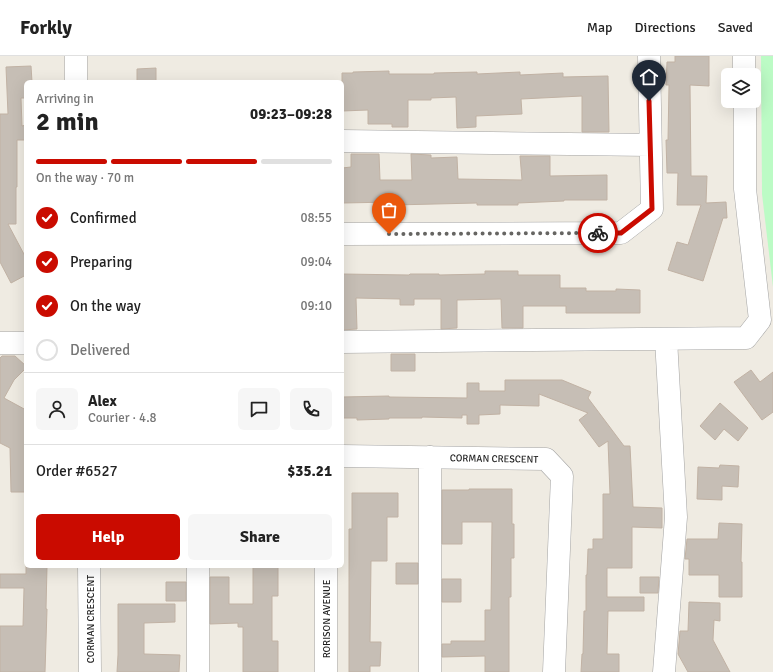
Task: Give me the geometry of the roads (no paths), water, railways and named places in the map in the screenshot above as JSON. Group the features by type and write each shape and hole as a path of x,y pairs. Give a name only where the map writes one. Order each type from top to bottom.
{"street":[{"path":"76,56 76,80"},
{"path":"344,234 621,233 652,209 649,56"},
{"path":"744,56 744,68"},
{"path":"344,342 746,338 760,320 745,189 745,108"},
{"path":"344,141 650,145"},
{"path":"664,672 676,517 666,339"},
{"path":"0,343 24,343"},
{"name":"CORMAN CRESCENT","path":"344,456 546,459 562,476 554,672"},
{"path":"430,457 430,672"},
{"name":"CORMAN CRESCENT","path":"89,568 90,672"},
{"path":"198,568 198,672"},
{"name":"RORISON AVENUE","path":"326,568 326,672"}]}
